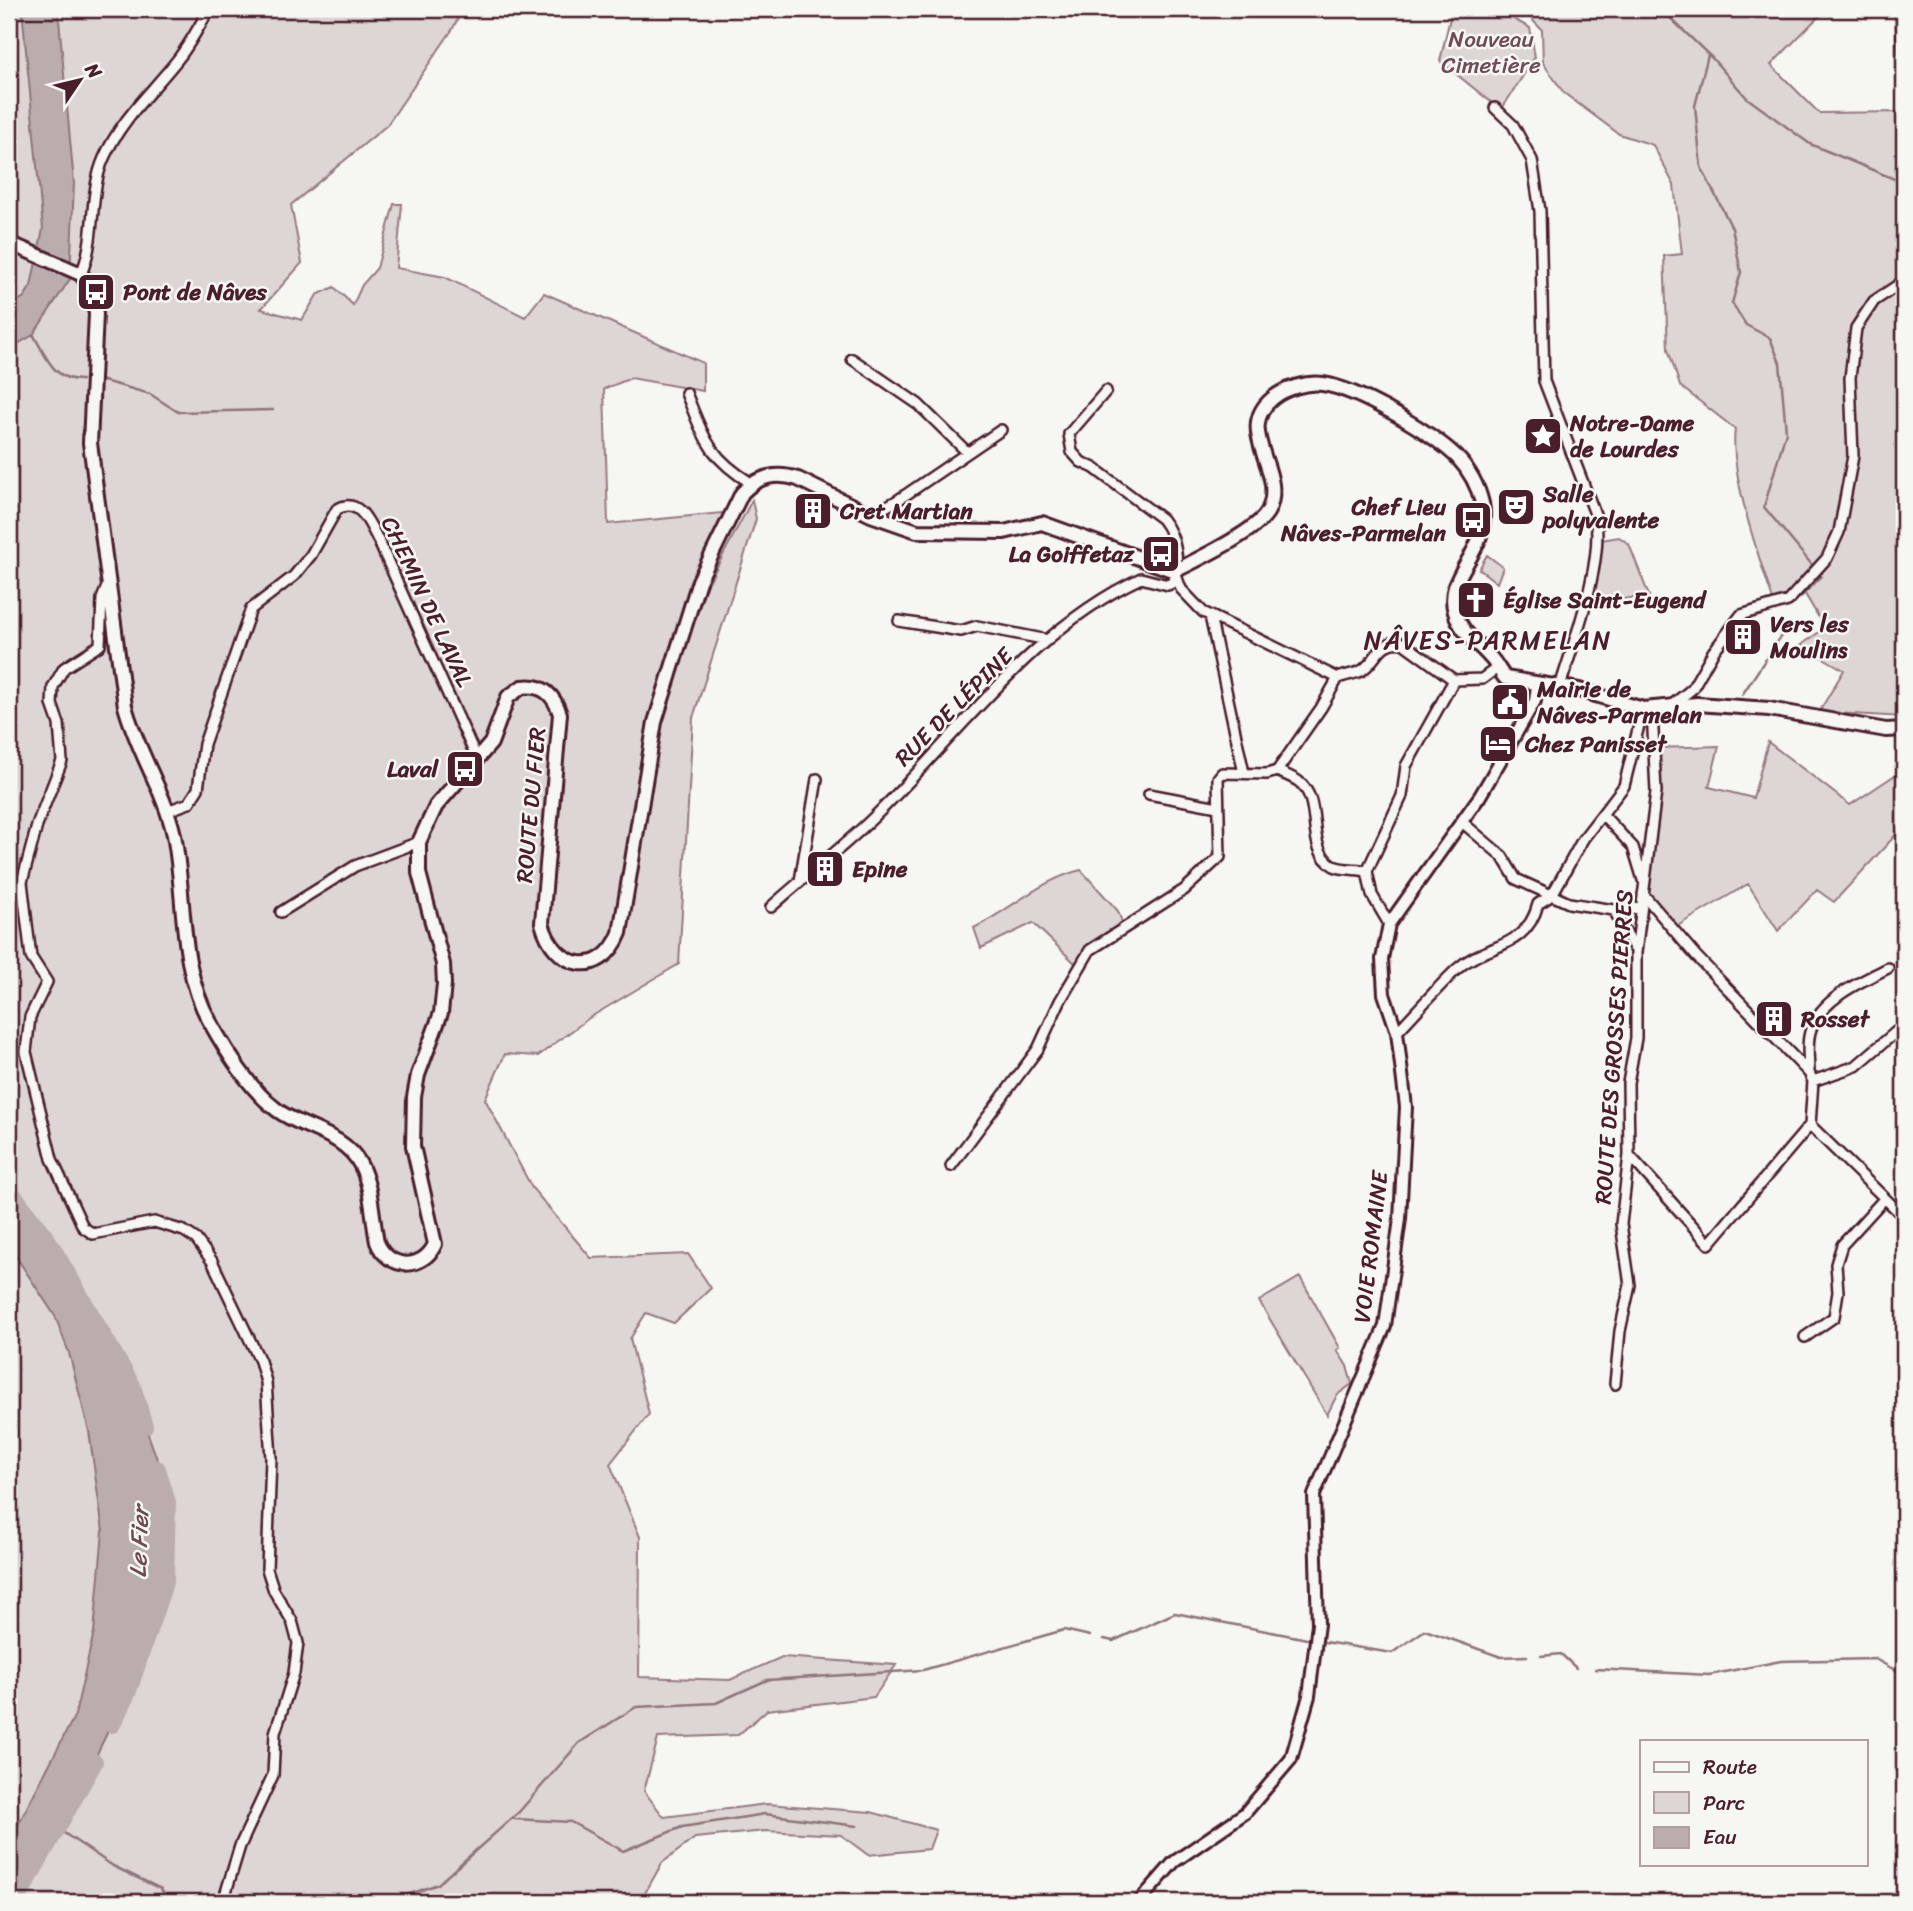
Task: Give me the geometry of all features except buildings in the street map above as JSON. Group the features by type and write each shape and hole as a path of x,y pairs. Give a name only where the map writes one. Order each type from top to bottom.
{"main road":[{"path":"9,243 81,274"},
{"name":"ROUTE DU FIER","path":"81,274 89,283 96,314 90,443 127,715 132,734 167,811 174,836 190,968 199,998 210,1021 263,1098 291,1119 338,1141 351,1151 360,1164 366,1182 380,1251 399,1263 414,1264 424,1260 435,1244 413,1146 413,1115 418,1075 444,996 443,964 419,873 419,842 436,806 491,743 503,708 514,691 531,685 551,695 560,714 542,923 550,946 569,961 580,964 605,956 620,933 655,722 699,582 742,493 751,483"},
{"path":"751,483 766,476 785,475 871,515 917,531 1004,532 1042,523 1175,571 1242,534 1268,513 1272,477 1255,425 1261,410 1272,398 1286,390 1322,384 1370,400 1446,449 1474,479 1482,504 1483,528 1477,547 1454,587 1454,610 1467,637 1492,659 1497,668 1512,682 1560,687 1648,710 1696,704 1769,709 1886,730 1904,729"}],"street":[{"path":"81,274 103,159 123,123 178,58 209,9"},
{"path":"1901,12 1904,54"},
{"path":"1495,108 1513,125 1532,160 1540,211 1544,381 1599,533 1584,608 1560,687"},
{"path":"1667,708 1688,694 1713,652 1741,615 1788,601 1827,558 1839,532 1853,456 1850,378 1856,328 1874,300 1904,281"},
{"path":"852,359 918,404 967,452"},
{"path":"1106,391 1069,434 1072,452 1081,462 1162,519 1176,542 1175,571 1181,589 1210,616 1338,677 1363,670 1382,646 1396,642 1403,643 1454,680 1482,679 1497,668"},
{"path":"686,393 706,443 725,467 751,483"},
{"path":"871,515 898,500 1001,430"},
{"name":"CHEMIN DE LAVAL","path":"167,811 189,803 198,789 204,744 251,609 294,576 311,555 337,509 344,505 350,505 365,515 478,761"},
{"name":"RUE DE LÉPINE","path":"771,907 873,819 940,747 1048,639 1111,592 1141,578 1168,585 1174,579 1175,571"},
{"path":"108,583 102,598 100,645 64,668 52,687 52,704 59,724 62,761 38,822 22,882 31,957 47,982 30,1017 26,1052 52,1159 87,1231 93,1234 154,1222 184,1231 196,1239 212,1261 260,1361 266,1382 271,1458 267,1569 274,1591 292,1621 298,1643 294,1673 275,1733 273,1775 240,1846 223,1902"},
{"path":"1210,616 1244,773"},
{"path":"899,621 961,631 977,626 1048,639"},
{"path":"951,1166 1038,1049 1060,1001 1090,950 1184,890 1220,857 1222,846 1217,778 1222,773 1272,774 1278,771 1321,708 1338,677"},
{"path":"1389,924 1372,895 1367,870 1402,796 1406,766 1454,680"},
{"name":"VOIE ROMAINE","path":"1139,1902 1174,1863 1245,1813 1291,1759 1309,1696 1318,1624 1314,1495 1385,1325 1400,1219 1406,1107 1397,1032 1384,994 1382,959 1389,924 1462,822 1535,701 1537,686"},
{"path":"1397,1032 1459,967 1513,940 1534,919 1538,904 1552,895 1573,855 1624,786 1648,710"},
{"name":"ROUTE DES GROSSES PIERRES","path":"1615,1384 1620,1331 1630,1284 1621,1224 1629,1155 1628,1083 1636,1038 1636,953 1656,792 1648,710"},
{"path":"1278,771 1298,781 1309,796 1317,843 1325,858 1336,867 1367,870"},
{"path":"800,881 817,779"},
{"path":"1149,794 1218,807"},
{"path":"1603,815 1633,847 1644,883"},
{"path":"1462,822 1502,856 1516,879 1569,903 1614,910 1641,907"},
{"path":"281,912 355,866 419,842"},
{"path":"1643,894 1696,956 1811,1077"},
{"path":"1614,910 1632,939 1636,953"},
{"path":"1629,1155 1709,1244 1810,1125 1811,1077 1808,1042 1811,1028 1817,1018 1849,988 1888,968"},
{"path":"1811,1077 1856,1066 1904,1025"},
{"path":"1810,1125 1904,1217"},
{"path":"1805,1337 1833,1317 1838,1292 1836,1264 1842,1245 1884,1199"}],"green space":[{"path":"9,9 463,9 452,30 387,125 291,205 302,263 261,309 302,320 317,295 334,287 353,305 362,285 377,268 394,204 402,204 396,268 445,277 525,317 544,293 703,363 703,391 631,378 604,389 608,524 723,513 688,601 699,601 752,500 756,519 693,718 679,964 589,1018 538,1056 505,1054 485,1099 532,1188 591,1258 688,1254 711,1288 674,1323 646,1313 630,1339 649,1414 610,1464 640,1537 639,1677 730,1680 782,1657 896,1665 874,1697 767,1710 738,1735 658,1738 644,1791 664,1817 767,1804 871,1812 936,1830 929,1849 868,1855 841,1835 765,1831 695,1838 662,1863 640,1902 9,1902"},
{"name":"Nouveau Cimetière","path":"1452,9 1495,9 1530,28 1535,57 1501,110 1440,61"},
{"path":"1522,9 1826,9 1771,65 1819,113 1904,112 1904,717 1819,712 1844,670 1801,645 1825,628 1802,589 1775,606 1741,493 1734,448 1735,429 1680,386 1668,349 1664,256 1682,254 1674,185 1653,145 1619,134 1564,93 1543,63 1542,30"},
{"path":"1619,537 1629,544 1649,596 1605,601 1594,599 1601,540"},
{"path":"1487,555 1503,567 1497,583 1479,569"},
{"path":"1768,742 1850,805 1904,769 1904,826 1834,902 1817,890 1778,931 1748,884 1674,928 1647,890 1655,748 1719,746 1709,787 1753,798"},
{"path":"1081,870 1118,911 1124,928 1090,950 1078,966 1033,923 981,948 974,928 1053,880"},
{"path":"1300,1277 1340,1348 1337,1350 1347,1366 1352,1384 1337,1395 1327,1415 1259,1301"}],"water":[{"path":"22,9 58,9 74,183 70,279 33,335 9,349 9,307 24,297 31,286 43,229"},
{"path":"9,1191 47,1242 79,1304 131,1387 158,1462 166,1502 168,1543 164,1580 127,1692 77,1795 14,1902 9,1902 9,1842 75,1715 94,1632 103,1531 89,1431 69,1353 55,1316 9,1246"}],"waterway":[{"path":"1661,9 1712,58 1747,98 1810,144 1904,183"},
{"path":"1708,55 1695,106 1701,167 1732,228 1741,272 1732,303 1746,325 1770,338 1780,363 1786,432 1764,507 1812,565"},
{"path":"33,334 57,372 82,380"},
{"path":"100,380 150,394 178,412 273,410"},
{"path":"1800,598 1821,576"},
{"path":"1742,695 1781,636"},
{"name":"Le Fier","path":"9,1190 48,1241 132,1386 144,1426"},
{"name":"Le Fier","path":"112,1724 128,1691 165,1580 167,1502 157,1469"},
{"path":"1104,1639 1113,1641 1175,1613 1307,1639"},
{"path":"388,1902 438,1884 519,1812 579,1743 636,1707 716,1703 767,1680 923,1670 1064,1630 1090,1636"},
{"path":"1325,1642 1392,1653 1425,1630 1501,1657 1527,1656"},
{"path":"1541,1656 1561,1654 1576,1668"},
{"path":"1595,1669 1709,1675 1781,1661 1875,1659 1904,1675"},
{"name":"Le Fier","path":"15,1902 94,1762"},
{"path":"514,1819 571,1822 623,1851 682,1827 765,1814 857,1826"},
{"path":"58,1829 113,1866 161,1889 168,1902"}],"place":[{"name":"Pont de Nâves","path":"96,292"},
{"name":"Notre-Dame de Lourdes","path":"1543,436"},
{"name":"Salle polyvalente","path":"1516,507"},
{"name":"Cret Martian","path":"813,511"},
{"name":"Chef Lieu Nâves-Parmelan","path":"1473,520"},
{"name":"La Goiffetaz","path":"1161,554"},
{"name":"Église Saint-Eugend","path":"1476,600"},
{"name":"Vers les Moulins","path":"1743,637"},
{"name":"Mairie de Nâves-Parmelan","path":"1510,702"},
{"name":"Chez Panisset","path":"1498,744"},
{"name":"Laval","path":"465,769"},
{"name":"Epine","path":"825,869"},
{"name":"Rosset","path":"1774,1019"}],"district":[{"name":"NÂVES-PARMELAN","path":"1488,640"}]}
